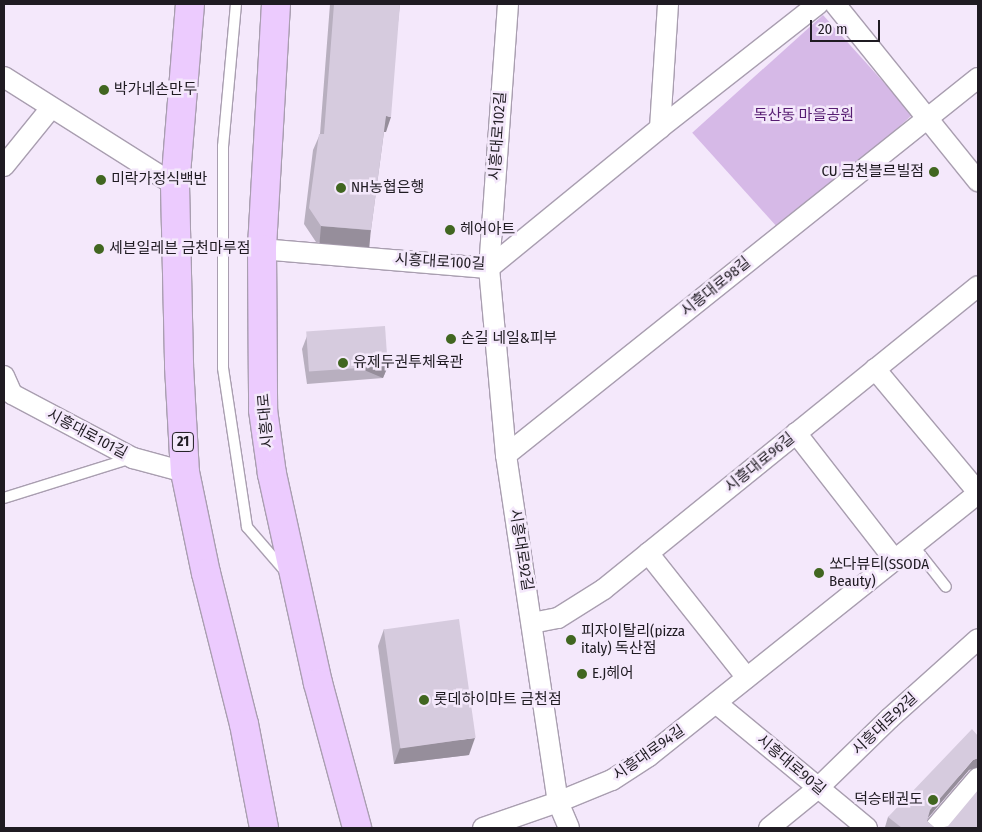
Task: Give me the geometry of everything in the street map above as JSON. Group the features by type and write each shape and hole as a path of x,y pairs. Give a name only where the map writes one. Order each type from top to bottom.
{"main road":[{"name":"21","path":"190,4 175,185 179,366 185,472 206,573 244,724 264,828"},
{"name":"시흥대로","path":"276,4 262,249 263,410 272,474 298,584 318,683 357,828"}],"street":[{"name":"시흥대로102길","path":"489,268 508,4"},
{"path":"660,128 668,4"},
{"name":"시흥대로100길","path":"262,249 489,268 660,128 818,4"},
{"path":"835,4 978,181"},
{"path":"4,77 175,185"},
{"name":"시흥대로98길","path":"506,455 978,78"},
{"path":"4,166 51,108"},
{"name":"시흥대로92길","path":"489,268 506,455 558,802 569,828"},
{"name":"시흥대로96길","path":"532,623 558,618 604,589 978,286"},
{"name":"시흥대로94길","path":"483,828 558,802 612,780 649,756 978,493 875,369"},
{"name":"시흥대로101길","path":"4,376 12,394 133,458 185,472"},
{"path":"796,434 895,560"},
{"path":"648,553 747,678"},
{"name":"시흥대로92길","path":"768,828 818,788 890,718 978,640"},
{"name":"시흥대로90길","path":"716,703 867,828"},
{"path":"935,828 978,778"}],"lane":[{"path":"186,47 199,4"},
{"path":"236,4 223,146 223,368 247,526 298,584"},
{"path":"4,498 133,458"},
{"path":"913,545 946,587"}],"green space":[{"name":"독산동 마을공원","path":"823,15 913,115 782,232 692,133"}],"building":[{"path":"334,4 400,4 391,117 386,116 371,230 321,226 309,208 319,134 324,134"},
{"path":"385,326 388,366 309,371 306,332"},
{"name":"롯데하이마트 금천점","path":"459,619 476,738 400,748 384,630"},
{"name":"덕승태권도","path":"972,729 978,736 978,758 973,760 930,810 927,821 935,828 902,828 888,817"},
{"path":"978,790 978,828 940,828 948,826"}],"place":[{"name":"박가네손만두","path":"104,90"},
{"name":"CU 금천블르빌점","path":"934,172"},
{"name":"미락가정식백반","path":"101,180"},
{"name":"NH농협은행","path":"341,188"},
{"name":"헤어아트","path":"450,230"},
{"name":"세븐일레븐 금천마루점","path":"99,249"},
{"name":"손길 네일&피부","path":"451,339"},
{"name":"유제두권투체육관","path":"343,363"},
{"name":"쏘다뷰티(SSODA Beauty)","path":"819,573"},
{"name":"피자이탈리(pizza italy) 독산점","path":"571,640"},
{"name":"E.J헤어","path":"582,674"},
{"name":"롯데하이마트 금천점","path":"424,700"},
{"name":"덕승태권도","path":"933,800"}]}
